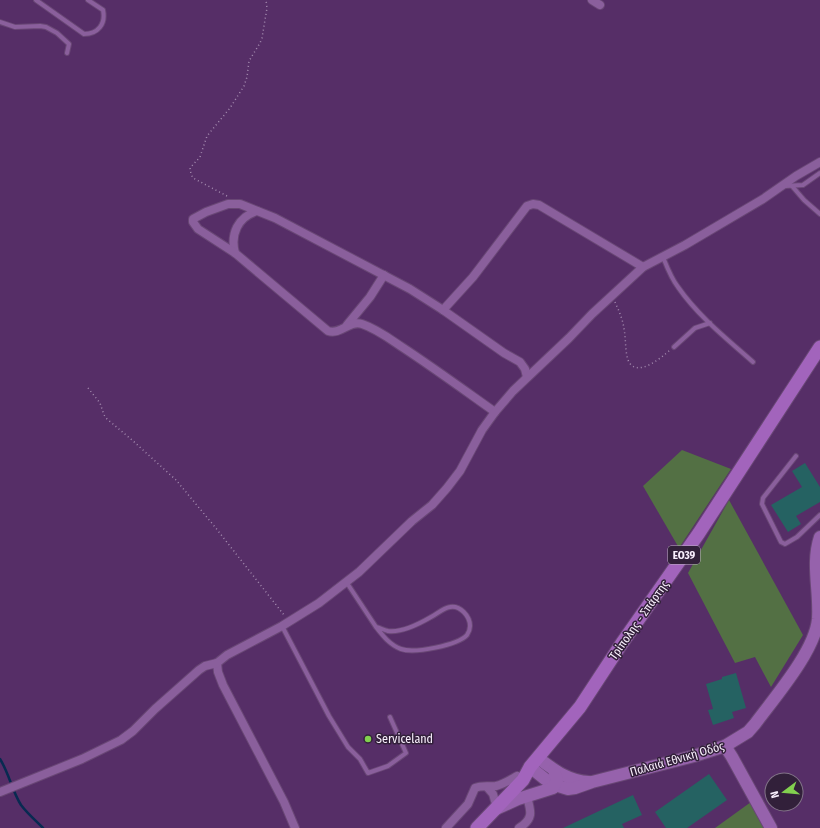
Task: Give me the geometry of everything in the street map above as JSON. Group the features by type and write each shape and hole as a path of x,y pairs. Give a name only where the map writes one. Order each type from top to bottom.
{"main road":[{"name":"Τρίπολης - Σπάρτης","path":"468,828 523,780 534,762 566,725 594,687 622,643 699,533 820,347"},
{"name":"Παλαιά Εθνική Οδός","path":"555,785 568,789 694,756 725,746 748,732 756,724 798,665 813,639 818,620 819,607 816,557 820,537"},
{"path":"725,746 771,828"},
{"name":"Τρίπολης - Σπάρτης","path":"477,828 517,776 534,762"},
{"path":"534,762 574,780 592,782"},
{"path":"534,762 545,780 555,785"},
{"path":"495,805 548,791 553,788 557,780 554,770"}],"street":[{"path":"592,0 600,5"},
{"path":"1,792 82,759 120,740 133,732 155,709 199,670 205,666 218,663 227,655 285,624 319,603 347,583 412,521 432,505 460,470 482,430 495,412 527,377 545,362 612,294 643,267 763,199 820,162"},
{"path":"495,412 378,332 361,324 347,326 335,332 328,331 236,253 198,229 193,222 193,219 206,212 228,204 240,204 275,218 410,289 520,362 525,369 527,377"},
{"path":"443,310 473,277 527,206 533,204 544,208 643,267"},
{"path":"236,253 233,243 236,228 247,215 257,211"},
{"path":"347,326 370,297 384,275"},
{"path":"218,663 218,672 223,685 284,802 295,828"},
{"path":"446,828 468,804 476,788 505,783 517,776"},
{"path":"487,786 493,794 495,805"},
{"path":"519,828 530,819 531,814 527,797"}],"lane":[{"path":"36,0 84,34 89,34 93,33 103,24 104,14 103,10 88,0"},
{"path":"0,22 15,27 46,27 57,33 69,44 67,53"},
{"path":"782,186 803,185 820,173"},
{"path":"792,186 804,200 820,214"},
{"path":"663,256 670,274 678,288 710,323 753,362"},
{"path":"674,347 695,328 710,323"},
{"path":"796,456 764,498 762,504 781,542 785,544 797,537 820,515"},
{"path":"347,583 376,627 388,642 407,651 423,651 443,646 463,638 468,634 470,626 464,612 457,608 449,607 404,629 388,631 376,627"},
{"path":"285,624 329,716 348,747 360,759 368,773 388,766 406,753 390,717"}],"path":[{"path":"240,204 220,191 193,178 190,168 200,156 207,136 230,108 244,86 249,61 260,43 264,31 267,8 266,0"},
{"path":"612,294 624,328 628,360 634,367 639,368 646,366 663,356 674,347"},
{"path":"88,388 100,403 107,419 176,480 229,545 285,624"}],"green space":[{"path":"682,450 731,469 679,548 643,486"},
{"path":"729,500 803,635 771,687 755,657 735,663 688,573"},
{"path":"751,802 766,828 715,828"}],"building":[{"path":"805,463 820,487 820,502 796,516 801,524 788,532 771,505 802,487 792,471"},
{"path":"736,673 746,708 732,712 734,718 713,725 708,710 713,709 706,684"},
{"path":"709,774 727,800 687,828 666,828 655,812"},
{"path":"633,795 642,815 622,824 624,828 563,828"}],"waterway":[{"path":"0,759 21,805 43,828"}],"place":[{"name":"Serviceland","path":"368,739"}]}
